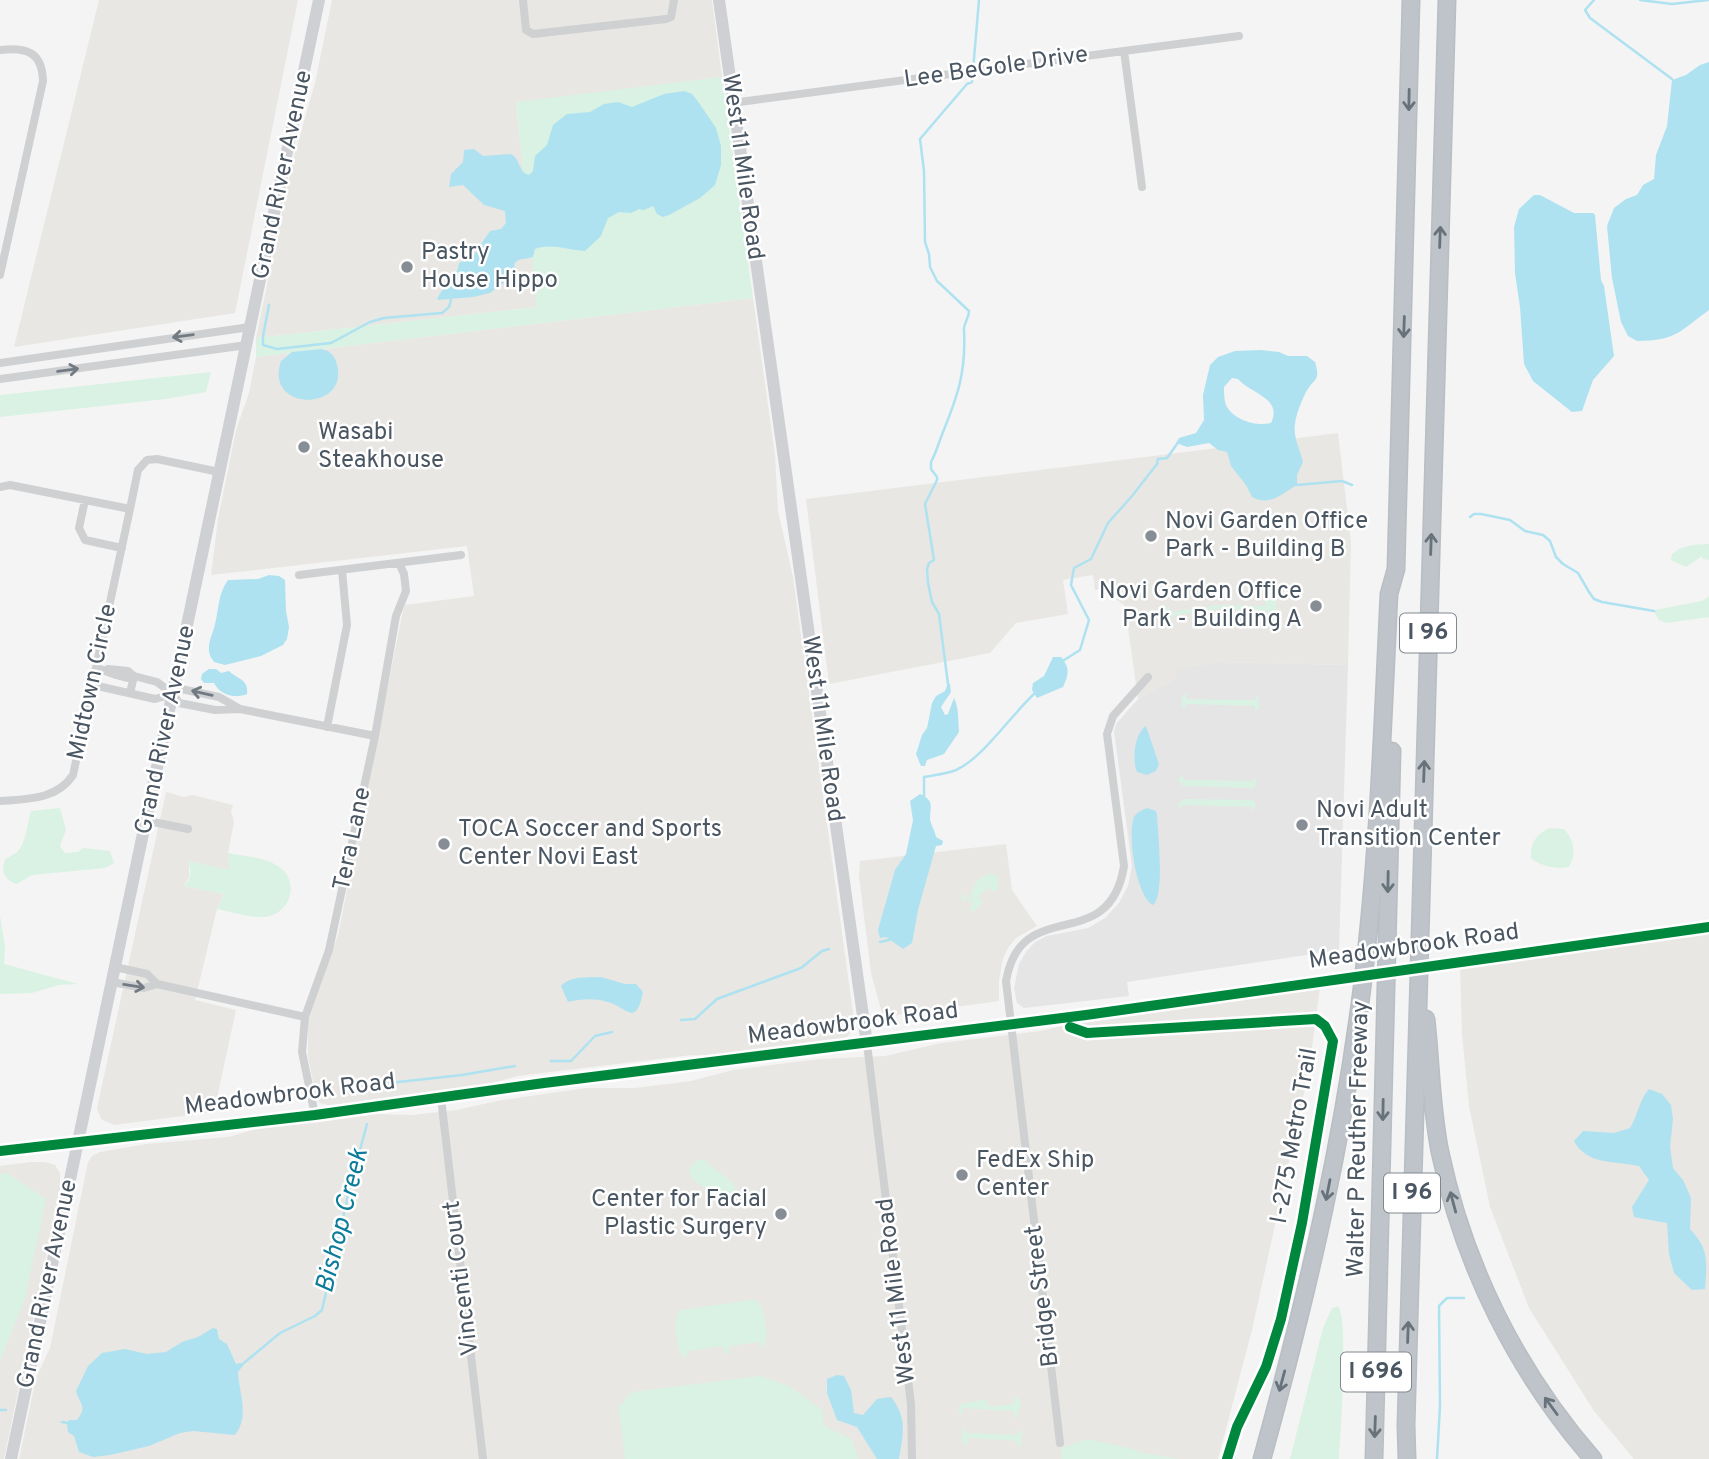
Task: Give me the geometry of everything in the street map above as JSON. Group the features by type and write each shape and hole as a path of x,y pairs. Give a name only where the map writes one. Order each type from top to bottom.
{"highway":[{"path":"1262,1459 1323,1218 1365,965 1377,841 1389,594 1396,569 1411,0"},
{"name":"I 96","path":"1405,1459 1447,0"},
{"name":"Walter P Reuther Freeway","path":"1374,1459 1396,569"},
{"path":"1419,962 1440,1150 1453,1205 1469,1253 1511,1344 1539,1390 1593,1459"}],"street":[{"name":"Grand River Avenue","path":"11,1459 111,982 176,699 219,472 320,0"},
{"path":"523,0 526,30 533,34 666,19 673,13 674,0"},
{"name":"West 11 Mile Road","path":"719,0 867,1044 911,1404 912,1459"},
{"path":"1124,51 1239,36"},
{"path":"0,50 22,50 36,56 42,67 43,81 0,275"},
{"name":"Lee BeGole Drive","path":"732,103 1124,51 1142,187"},
{"path":"0,363 250,327"},
{"path":"0,379 247,345"},
{"name":"Midtown Circle","path":"0,801 53,793 68,782 77,764 93,685 100,668 138,470 147,460 157,459 219,472"},
{"path":"0,487 9,485 130,509"},
{"path":"85,500 79,528 85,540 122,548"},
{"path":"299,575 461,555"},
{"name":"Tera Lane","path":"315,1115 302,1052 304,1017 329,950 375,736 396,616 407,591 399,563"},
{"path":"327,727 347,625 342,570"},
{"path":"100,668 116,675 157,682 176,699"},
{"path":"130,694 134,676"},
{"name":"Bridge Street","path":"1060,1443 1006,981 1009,966 1022,944 1038,932 1082,922 1097,915 1109,904 1119,887 1124,866 1107,734 1113,716 1148,677"},
{"path":"93,685 155,699 176,699 215,710 240,709 375,736"},
{"path":"176,699 181,689 195,691 219,697 240,709"},
{"path":"148,821 188,829"},
{"name":"Meadowbrook Road","path":"0,1151 315,1115 867,1044 1709,927"},
{"path":"115,967 147,974 157,984"},
{"path":"111,982 144,988 157,984 304,1017"},
{"name":"Vincenti Court","path":"441,1098 483,1459"}],"shaded area":[{"path":"99,0 298,0 235,313 14,347"},
{"path":"332,0 712,0 722,77 516,103 538,307 256,338 293,160 315,83"},
{"path":"753,298 775,455 778,511 793,577 855,1027 847,1037 833,1041 719,1056 692,1055 517,1076 483,1086 344,1104 320,1103 316,1097 308,1057 308,1021 338,935 405,605 474,596 467,546 211,575 218,519 236,430 249,393 256,357"},
{"path":"1338,433 1351,542 1348,665 1220,662 1177,678 1138,699 1125,606 1103,589 1095,590 1093,575 1063,580 1068,614 1016,623 990,653 829,684 806,499"},
{"path":"1220,662 1348,665 1339,950 1127,982 1129,996 1024,1008 1017,1003 1014,988 1019,964 1026,952 1035,942 1047,936 1088,928 1105,918 1119,903 1128,886 1132,866 1114,731 1116,724 1138,699 1177,678 1176,670"},
{"path":"166,792 184,797 193,795 233,805 231,811 234,822 228,853 230,871 189,861 189,877 184,886 224,894 217,909 195,1000 236,1010 214,1112 114,1125 101,1119 97,1108"},
{"path":"1006,844 1012,890 1037,926 1016,938 1008,948 999,980 999,1001 883,1017 871,973 859,876 860,861"},
{"path":"1709,934 1709,1459 1634,1459 1594,1411 1529,1308 1490,1207 1469,1106 1462,1034 1460,968"},
{"path":"1320,987 1309,1070 1252,1330 1218,1459 19,1459 36,1378 50,1348 88,1162 100,1152 146,1144 228,1137 263,1127 376,1114 412,1115 456,1110 502,1100 586,1088 635,1088 691,1081 733,1070 819,1059 885,1056 941,1043 1040,1031 1084,1021"},
{"path":"31,1162 55,1165 60,1173 60,1189 4,1459 0,1459 0,1166"}],"green space":[{"path":"722,77 753,298 256,357 256,338 537,307 516,102"},
{"path":"211,372 206,392 166,399 0,417 0,395"},
{"path":"1709,544 1709,560 1703,559 1702,556 1686,567 1671,560 1672,554 1679,549"},
{"path":"1709,596 1709,617 1666,623 1659,620 1654,612 1702,601"},
{"path":"1265,598 1276,598 1276,614 1272,619 1268,618 1268,611 1217,609 1172,616 1171,624 1166,615 1168,604 1171,612 1218,605 1265,606"},
{"path":"1183,694 1186,694 1186,699 1255,700 1256,694 1259,709 1255,711 1255,706 1186,704 1184,709 1181,704"},
{"path":"1182,775 1184,780 1253,781 1254,776 1257,783 1253,788 1183,786 1178,780"},
{"path":"1183,799 1253,800 1256,805 1252,812 1252,807 1183,805 1181,810 1178,805"},
{"path":"60,808 66,830 60,846 65,853 78,852 83,848 110,851 114,863 105,868 32,875 17,884 10,881 4,872 5,860 22,846 31,811"},
{"path":"1549,828 1564,829 1570,838 1574,852 1569,867 1549,867 1531,858 1535,840"},
{"path":"228,853 265,860 284,871 291,886 287,903 282,909 259,917 217,909 224,894 184,886 190,875 188,861 229,870"},
{"path":"995,874 998,889 993,892 989,887 978,897 983,902 973,912 970,910 973,902 961,900 961,897 963,893 968,900 977,880"},
{"path":"0,916 5,947 4,964 78,984 59,985 32,993 0,994"},
{"path":"697,1160 704,1160 734,1184 736,1194 732,1200 721,1201 691,1177 689,1168"},
{"path":"7,1173 46,1199 25,1298 0,1361 0,1174"},
{"path":"758,1301 764,1317 764,1347 761,1347 760,1342 729,1346 727,1354 724,1353 723,1346 688,1351 686,1358 681,1355 676,1325 680,1310"},
{"path":"1338,1306 1343,1332 1339,1459 1290,1459 1323,1328 1332,1308"},
{"path":"760,1376 789,1386 822,1410 824,1426 852,1440 858,1459 625,1459 619,1407 632,1392"},
{"path":"1015,1396 1019,1398 1021,1405 1016,1418 1014,1411 963,1408 962,1415 958,1411 962,1403 986,1400 989,1407 1014,1404"},
{"path":"964,1427 965,1433 1018,1435 1019,1429 1022,1433 1021,1445 1018,1447 1017,1441 969,1438 967,1445 962,1442"},
{"path":"1087,1439 1178,1459 1062,1459 1061,1448"}],"water":[{"path":"1709,62 1709,310 1678,333 1661,339 1637,341 1628,336 1621,322 1612,278 1607,226 1614,208 1637,195 1643,185 1654,179 1656,155 1667,126 1672,80"},
{"path":"684,91 692,94 716,128 721,146 721,165 715,185 700,198 663,217 657,214 653,206 631,213 619,212 608,218 601,236 585,251 541,247 535,249 533,257 518,260 514,264 517,273 490,293 437,300 458,269 459,263 473,256 490,231 501,229 506,223 505,211 484,205 463,185 449,187 451,174 463,162 464,150 474,149 483,156 511,154 529,175 533,171 535,156 547,145 553,125 567,114 590,112 604,104 618,102 632,107 664,94"},
{"path":"1534,195 1540,195 1574,213 1595,215 1601,280 1614,356 1593,380 1582,411 1572,412 1533,381 1524,364 1515,273 1514,227 1519,209"},
{"path":"321,349 332,355 338,370 336,384 329,393 318,399 305,400 283,389 279,377 281,361 292,352"},
{"path":"1261,350 1288,356 1307,356 1315,362 1317,368 1317,376 1306,392 1296,420 1295,434 1303,462 1297,475 1297,485 1271,500 1252,497 1231,466 1227,452 1218,450 1209,443 1187,447 1176,443 1179,438 1196,433 1204,420 1203,395 1210,365 1218,357 1235,351","holes":["1232,378 1238,379 1269,402 1274,415 1271,423 1246,421 1229,410 1225,403 1224,387"]},
{"path":"269,575 285,580 289,627 287,639 283,645 261,656 225,665 214,662 209,644 221,596 228,580 258,579"},
{"path":"1053,657 1061,657 1066,664 1068,671 1065,682 1063,687 1037,698 1032,690 1033,683 1044,676"},
{"path":"209,669 216,669 221,673 229,671 244,682 247,694 228,695 214,683 204,683 202,674"},
{"path":"948,683 951,692 941,707 945,715 948,714 954,698 958,710 959,732 944,754 927,760 925,766 921,766 916,754 927,728 932,703 936,696 945,691"},
{"path":"1146,726 1159,764 1156,771 1147,775 1137,772 1135,761 1137,741"},
{"path":"920,794 930,802 931,824 936,837 943,841 942,845 936,846 918,910 912,943 903,949 886,937 880,938 878,930 895,870 906,854 913,820 910,801"},
{"path":"1147,808 1156,811 1157,815 1160,877 1157,899 1153,905 1142,890 1132,850 1134,817"},
{"path":"601,977 625,984 636,984 643,992 637,1009 630,1012 598,1000 568,1002 561,986 565,982"},
{"path":"1649,1089 1662,1094 1671,1105 1673,1119 1670,1147 1673,1168 1683,1180 1691,1198 1690,1229 1704,1249 1705,1289 1692,1290 1674,1273 1669,1254 1667,1223 1634,1217 1632,1207 1649,1180 1639,1166 1594,1158 1579,1149 1574,1141 1583,1131 1614,1133 1630,1128"},
{"path":"213,1328 217,1329 219,1339 227,1344 236,1364 246,1362 238,1372 243,1413 235,1435 193,1431 180,1433 149,1446 110,1455 93,1457 79,1452 74,1436 68,1432 67,1423 69,1420 77,1420 82,1411 76,1391 88,1366 102,1353 125,1349 147,1354 166,1352"},
{"path":"837,1375 844,1376 851,1390 854,1413 863,1415 877,1399 891,1397 902,1419 903,1434 899,1459 877,1459 857,1427 837,1420 827,1393 827,1379"}],"waterway":[{"name":"Bishop Creek","path":"948,684 939,614 932,602 928,583 927,569 929,563 934,560 925,504 937,480 931,469 931,462 960,383 964,359 964,328 969,311 937,281 930,267 925,242 924,171 920,139 967,84 972,82 979,0"},
{"path":"1594,0 1585,10 1590,18 1672,79"},
{"name":"Bishop Creek","path":"1640,0 1672,4 1708,0"},
{"path":"269,305 263,345 277,349 331,343 370,322 384,318 442,313 449,307 451,300"},
{"path":"1061,662 1080,650 1089,620 1071,585 1074,568 1091,559 1108,523 1132,496 1158,459 1167,458 1177,444"},
{"path":"1297,485 1342,481 1352,485"},
{"path":"1470,517 1481,514 1510,520 1525,531 1543,535 1550,541 1556,557 1578,573 1594,599 1654,611"},
{"path":"924,799 924,777 956,770 966,764 1034,694"},
{"name":"Bishop Creek","path":"880,942 889,940"},
{"name":"Bishop Creek","path":"681,1020 695,1019 717,999 801,968 822,951 829,949"},
{"name":"Bishop Creek","path":"551,1061 571,1061 595,1036 612,1032"},
{"name":"Bishop Creek","path":"380,1084 515,1066"},
{"name":"Bishop Creek","path":"245,1362 280,1333 322,1310 367,1124"},
{"path":"1437,1459 1440,1406 1439,1306 1447,1298 1464,1298"},
{"name":"Bishop Creek","path":"0,1410 6,1410"},
{"name":"Bishop Creek","path":"62,1422 67,1423"},
{"path":"1234,1459 1242,1424"}],"cycle path":[{"path":"0,1151 315,1115 544,1083 1086,1015 1709,927"},
{"name":"I-275 Metro Trail","path":"1070,1027 1087,1033 1316,1019 1325,1026 1333,1041 1302,1223 1281,1319 1266,1367 1237,1427 1227,1459"}],"place":[{"name":"Pastry House Hippo","path":"407,267"},
{"name":"Wasabi Steakhouse","path":"304,447"},
{"name":"Novi Garden Office Park - Building B","path":"1151,536"},
{"name":"Novi Garden Office Park - Building A","path":"1316,606"},
{"name":"Novi Adult Transition Center","path":"1302,825"},
{"name":"TOCA Soccer and Sports Center Novi East","path":"444,844"},
{"name":"FedEx Ship Center","path":"962,1175"},
{"name":"Center for Facial Plastic Surgery","path":"781,1214"}]}
